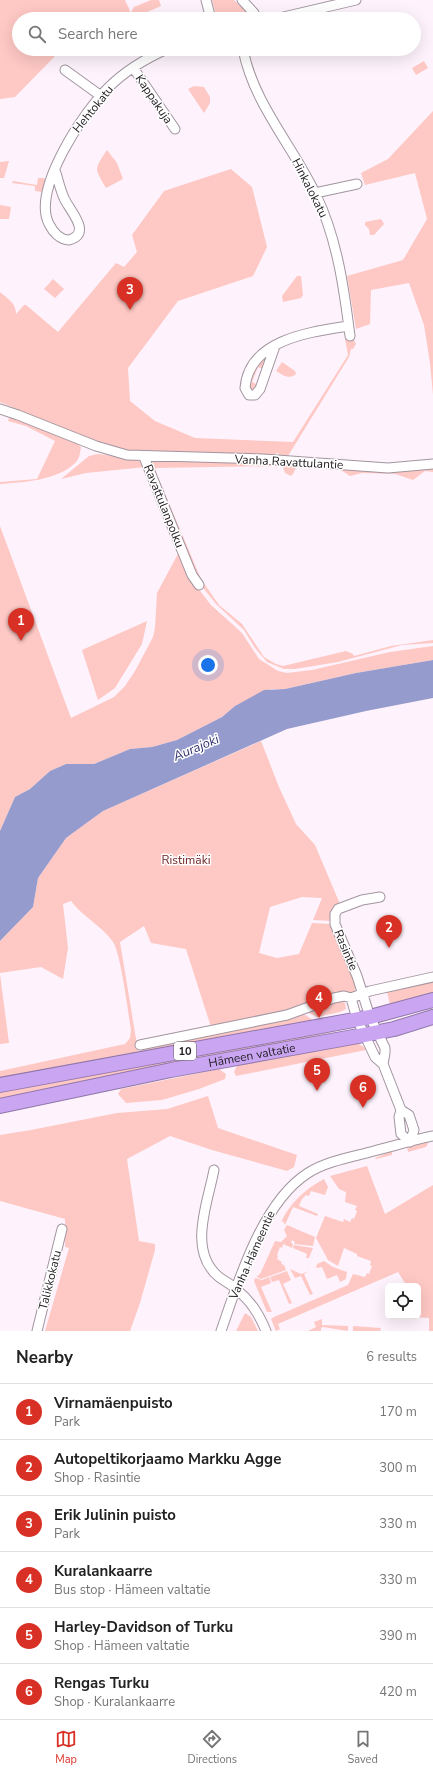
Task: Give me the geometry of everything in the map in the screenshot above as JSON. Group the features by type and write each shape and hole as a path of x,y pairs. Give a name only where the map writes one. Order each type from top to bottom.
{"highway":[{"name":"Hämeen valtatie","path":"0,1085 370,1017 433,1000"},
{"name":"Hämeen valtatie","path":"0,1106 171,1070 371,1034 433,1017"}],"street":[{"path":"206,0 209,12"},
{"path":"242,0 253,12"},
{"path":"305,12 356,0"},
{"name":"Hehtokatu","path":"55,170 64,199 80,225 80,230 77,236 70,240 59,237 52,229 46,216 46,196 51,177 75,130 101,96 117,80 155,56"},
{"name":"Hinkalokatu","path":"245,56 255,85 315,193 328,224 334,243 350,336"},
{"name":"Kappakuja","path":"134,69 175,129"},
{"path":"65,70 101,96"},
{"path":"315,193 357,184"},
{"path":"275,346 260,389 255,395 249,395 246,391 246,383 252,367 263,353 275,346 290,338 308,332 348,326"},
{"name":"Ravattulanpolku","path":"0,410 18,415 118,454 144,457 192,574 199,585"},
{"name":"Vanha Ravattulantie","path":"144,457 263,459 388,468 433,464"},
{"name":"Rasintie","path":"371,1034 370,1017 358,976 335,924 335,914 338,909 356,902 380,897"},
{"path":"140,1045 287,1014 334,998 344,996 351,998 362,993 433,977"},
{"path":"351,998 356,1019 371,1034 386,1053 383,1064"},
{"path":"371,1034 375,1057 383,1064 401,1110 399,1117 401,1134 407,1142"},
{"name":"Vanha Hämeentie","path":"221,1331 236,1288 266,1221 279,1200 291,1186 307,1174 324,1165 433,1136"},
{"path":"214,1170 203,1220 203,1256 217,1276 236,1288 255,1308 266,1331"},
{"name":"Talikkokatu","path":"37,1331 62,1229"}],"green space":[{"path":"0,0 125,0 130,11 129,12 12,12 12,56 55,56 15,97 0,99"},
{"path":"151,0 159,0 161,6 147,12 131,12 134,7"},
{"path":"212,0 234,0 239,5 243,6 246,12 215,12"},
{"path":"424,61 428,68 416,75 412,68"},
{"path":"194,86 204,87 210,97 210,103 204,113 188,89"},
{"path":"433,111 433,395 424,325 409,283 371,290 370,324 356,329 347,276 403,260 427,219 415,173 365,185 361,173 388,159"},
{"path":"107,150 117,163 123,179 106,188 97,169"},
{"path":"9,161 4,178 0,178 0,162"},
{"path":"231,169 252,187 267,247 253,276 178,301 128,368 130,401 155,421 195,438 293,442 348,355 345,339 354,340 356,344 353,349 351,349 349,357 288,456 375,462 374,464 282,458 278,453 276,453 275,457 148,454 108,447 0,402 0,292 13,304 16,314 24,305 26,305 58,332 116,263 124,267 137,252 132,235 164,191"},
{"path":"38,178 44,178 47,181 42,192 35,191 35,186 12,183 13,181 37,185"},
{"path":"0,205 11,207 9,219 0,219"},
{"path":"381,219 384,224 374,235 370,235 369,229 365,225 365,222"},
{"path":"297,276 301,276 303,295 301,298 283,302 282,296"},
{"path":"53,279 64,289 55,298 44,289"},
{"path":"269,354 263,369 258,367 252,382 258,385 256,389 250,392 251,375"},
{"path":"282,362 295,371 296,374 288,377 276,371"},
{"path":"10,415 76,442 81,447 77,461 66,470 58,474 38,480 0,484 0,482 37,479 55,441 26,426 8,421"},
{"path":"98,454 137,459 146,467 86,473 61,479 89,456"},
{"path":"153,460 278,464 279,466 156,468 155,470 201,579 219,605 242,624 264,657 283,666 346,651 354,656 391,646 433,640 433,643 402,645 338,662 295,669 284,669 267,662 255,648 244,630 216,604 196,579 150,464"},
{"path":"284,463 433,466 433,472 425,471 413,480 395,474 362,473 350,476 341,470 297,466 291,476 285,473 282,465"},
{"path":"0,526 71,718 114,697 125,686 135,671 153,637 157,593 179,552 190,578 211,605 242,633 259,659 278,671 287,673 312,670 390,652 433,646 433,660 356,673 285,689 271,689 235,706 222,717 177,740 152,747 130,749 94,764 66,764 50,771 30,789 15,797 0,831"},
{"path":"147,621 142,644 115,688 98,700 82,650"},
{"name":"Ristimäki","path":"261,741 279,787 296,824 315,845 340,904 332,921 313,920 322,898 302,897 270,907 259,953 277,958 299,954 312,923 331,924 356,986 354,994 289,1011 212,1026 210,1024 186,949 151,943 144,926 120,942 138,1051 147,1049 152,1045 302,1013 313,1020 301,1024 0,1080 0,1071 125,1044 130,1038 131,1030 126,997 116,948 109,936 81,912 71,901 63,904 68,948 63,979 41,967 0,973 0,941 33,907 38,878 66,838 103,811"},
{"path":"0,974 9,1043 0,1044"},
{"path":"433,980 433,994 390,1005 387,992"},
{"path":"340,1000 345,1003 346,1009 340,1012 317,1017 305,1011"},
{"path":"346,1029 279,1044 0,1101 0,1091"},
{"path":"355,1042 364,1047 366,1050 236,1076 234,1072 238,1064"},
{"path":"219,1069 226,1074 225,1079 199,1089 162,1100 126,1103 118,1094 121,1089"},
{"path":"208,1096 218,1128 297,1155 294,1167 287,1171 212,1150 170,1136 127,1159 139,1241 155,1244 155,1250 140,1303 130,1331 45,1331 69,1248 65,1247 65,1219 0,1201 0,1135 117,1113 167,1109"},
{"path":"429,1142 426,1147 408,1152 407,1147"},
{"path":"392,1151 392,1155 375,1158"},
{"path":"367,1166 385,1214 433,1185 433,1331 429,1331 429,1318 421,1317 421,1283 405,1283 398,1272 278,1324 280,1329 276,1331 271,1319 348,1285 353,1274 365,1277 367,1273 369,1274 372,1266 370,1265 371,1261 357,1256 357,1254 344,1248 338,1266 328,1260 316,1238 325,1216 343,1222 344,1219 350,1222 352,1218 354,1219 357,1211 355,1210 357,1206 345,1202 346,1192 339,1189 330,1176"},
{"path":"324,1179 328,1187 325,1195 311,1191 309,1196 306,1195 302,1199 299,1206 318,1214 317,1216 293,1207 285,1225 283,1221 281,1222 289,1209 304,1192"},
{"path":"287,1225 315,1237 313,1246 294,1244 295,1242 292,1240 292,1248 283,1244 282,1248 280,1247 277,1259 282,1262 281,1264 284,1265 286,1270 261,1279 257,1277 257,1275 258,1276 261,1272 275,1241 281,1242 287,1236 284,1230"},
{"path":"294,1245 313,1248 309,1258 306,1258 307,1254 293,1248"},
{"path":"324,1261 333,1267 347,1272 346,1279 340,1282 337,1275 327,1279 322,1267 316,1268 317,1264"},
{"path":"290,1269 301,1274 309,1271 304,1274 313,1294 310,1295 301,1276 295,1278"},
{"path":"287,1271 291,1280 283,1284 292,1303 289,1304 279,1280 272,1282 270,1277"},
{"path":"269,1277 271,1283 261,1287 272,1312 267,1312 254,1281 255,1278 262,1280"},
{"path":"245,1313 251,1317 258,1331 236,1331"},
{"path":"322,1319 322,1325 348,1326 348,1331 323,1327 321,1328 321,1331 308,1331 316,1327 314,1322"},
{"path":"353,1326 381,1328 380,1331 353,1331"}],"water":[{"name":"Aurajoki","path":"433,660 433,698 287,729 103,811 66,838 38,878 33,907 0,941 0,831 15,797 30,789 50,771 66,764 94,764 130,749 152,747 177,740 222,717 235,706 264,690 285,689 356,673"}],"place":[{"name":"Erik Julinin puisto","path":"130,310"},
{"name":"Virnamäenpuisto","path":"21,641"},
{"name":"Autopeltikorjaamo Markku Agge","path":"389,948"},
{"name":"Kuralankaarre","path":"319,1018"},
{"name":"Harley-Davidson of Turku","path":"317,1091"},
{"name":"Rengas Turku","path":"363,1108"}]}
